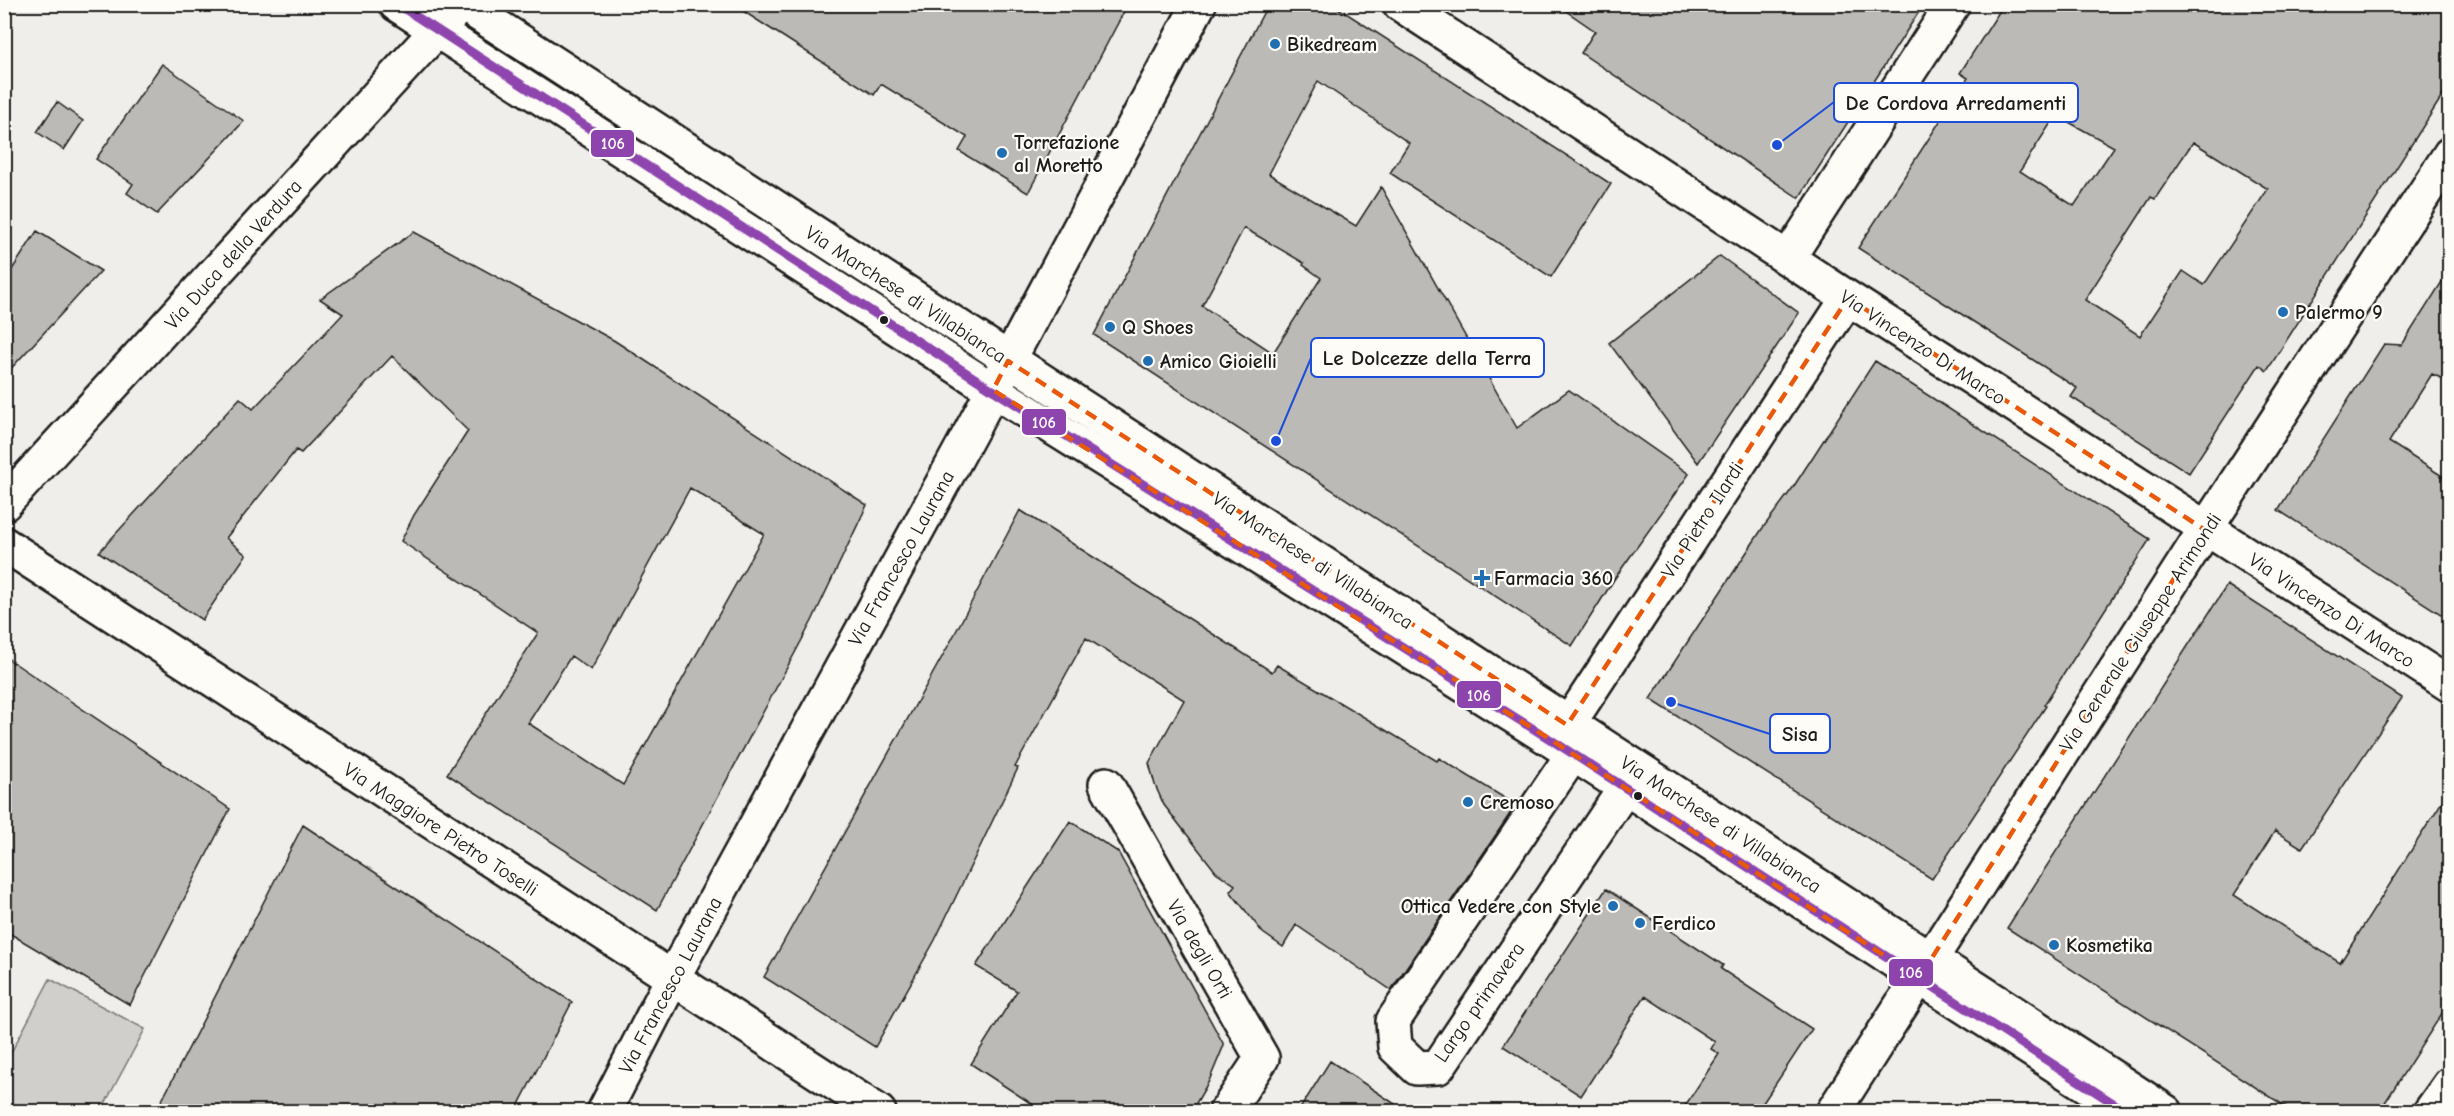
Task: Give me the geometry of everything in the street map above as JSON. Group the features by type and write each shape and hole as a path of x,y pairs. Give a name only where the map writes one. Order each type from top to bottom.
{"street":[{"name":"Via Marchese di Villabianca","path":"396,4 993,390 1565,741 1924,969 2128,1112"},
{"name":"Via Marchese di Villabianca","path":"462,4 1008,361 1565,741 1625,788 2166,1112"},
{"name":"Via Duca della Verdura","path":"4,504 462,4"},
{"name":"Via Francesco Laurana","path":"604,1112 672,979 993,390 1199,4"},
{"name":"Via Vincenzo Di Marco","path":"1400,4 2205,530 2450,686"},
{"path":"1788,258 1953,4"},
{"name":"Via Generale Giuseppe Arimondi","path":"1833,1112 2205,530 2450,154"},
{"name":"Via Pietro Ilardi","path":"1565,741 1848,298"},
{"name":"Via Maggiore Pietro Toselli","path":"4,544 879,1112"},
{"name":"Largo primavera","path":"1565,741 1393,1021 1395,1047 1417,1068 1438,1067 1625,788"},
{"name":"Via degli Orti","path":"1106,784 1262,1058 1227,1112"},
{"path":"2430,1112 2450,1084"}],"highlighted area":[{"path":"1848,298 2205,530 1919,978 1556,743 993,390 1008,361 1567,725"}],"shaded area":[{"path":"50,979 145,1029 101,1111 5,1111 5,1064"}],"building":[{"path":"732,4 1128,4 1028,193 959,151 967,137 881,84 874,95"},
{"path":"1268,4 1332,4 1611,184 1551,277 1390,173 1409,143 1318,81 1269,174 1356,226 1381,187 1517,428 1569,390 1689,474 1615,578 1572,646 1094,335","holes":["1244,228 1304,263 1303,265 1321,278 1273,353 1202,306"]},
{"path":"1556,4 1924,4 1799,198 1581,53 1595,31"},
{"path":"2004,4 2450,4 2450,84 2267,371 2259,365 2189,473 2071,397 2077,388 1858,248 1968,78 1960,73","holes":["2056,115 2114,147 2074,206 2020,171","2193,142 2268,189 2204,285 2183,271 2140,336 2085,300 2151,197 2155,199"]},
{"path":"162,64 244,121 157,214 127,193 133,184 96,159"},
{"path":"57,102 83,121 64,150 37,132"},
{"path":"37,231 101,271 4,376 4,282"},
{"path":"414,232 615,341 867,505 812,621 657,910 447,774 538,633 401,541 414,515 468,431 392,356 301,453 296,450 226,538 246,555 202,620 99,552 240,398 253,409 343,314 320,299","holes":["690,488 764,534 623,785 528,723 571,656 591,670"]},
{"path":"1720,256 1799,313 1698,463 1609,343"},
{"path":"2450,269 2450,382 2432,374 2389,442 2450,481 2450,620 2278,510 2384,344 2402,345"},
{"path":"1875,361 2150,539 2044,705 2046,706 1932,879 1650,699 1762,529 1792,489"},
{"path":"1020,510 1272,672 1277,665 1437,761 1439,758 1516,805 1391,990 1296,925 1283,947 1263,933 1230,891 1235,885 1216,872 1164,805 1155,785 1149,763 1184,700 1086,638 1015,767 1018,768 935,940 875,1047 764,977 952,639"},
{"path":"2227,585 2402,698 2302,848 2275,831 2234,895 2340,963 2450,789 2450,1001 2379,1112 2294,1112 2007,928"},
{"path":"4,656 230,809 130,1005 4,930"},
{"path":"1070,821 1118,852 1224,1045 1209,1081 1191,1112 1044,1112 971,1064 1017,991 976,966"},
{"path":"303,825 572,1002 515,1112 156,1112"},
{"path":"1606,889 1723,965 1721,969 1812,1029 1757,1112 1681,1112 1719,1054 1711,1049 1715,1042 1645,996 1581,1096 1503,1046"},
{"path":"1330,1061 1407,1112 1298,1112"}],"transit line":[{"name":"106","path":"397,4 993,390 1556,743 2127,1112"}],"place":[{"name":"Bikedream","path":"1275,44"},
{"name":"De Cordova Arredamenti","path":"1777,145"},
{"name":"Torrefazione al Moretto","path":"1002,153"},
{"name":"Palermo 9","path":"2283,312"},
{"name":"Q Shoes","path":"1110,327"},
{"name":"Amico Gioielli","path":"1148,361"},
{"name":"Le Dolcezze della Terra","path":"1276,441"},
{"name":"Farmacia 360","path":"1482,578"},
{"name":"Sisa","path":"1671,702"},
{"name":"Cremoso","path":"1468,802"},
{"name":"Ottica Vedere con Style","path":"1613,906"},
{"name":"Ferdico","path":"1640,923"},
{"name":"Kosmetika","path":"2054,945"}]}
